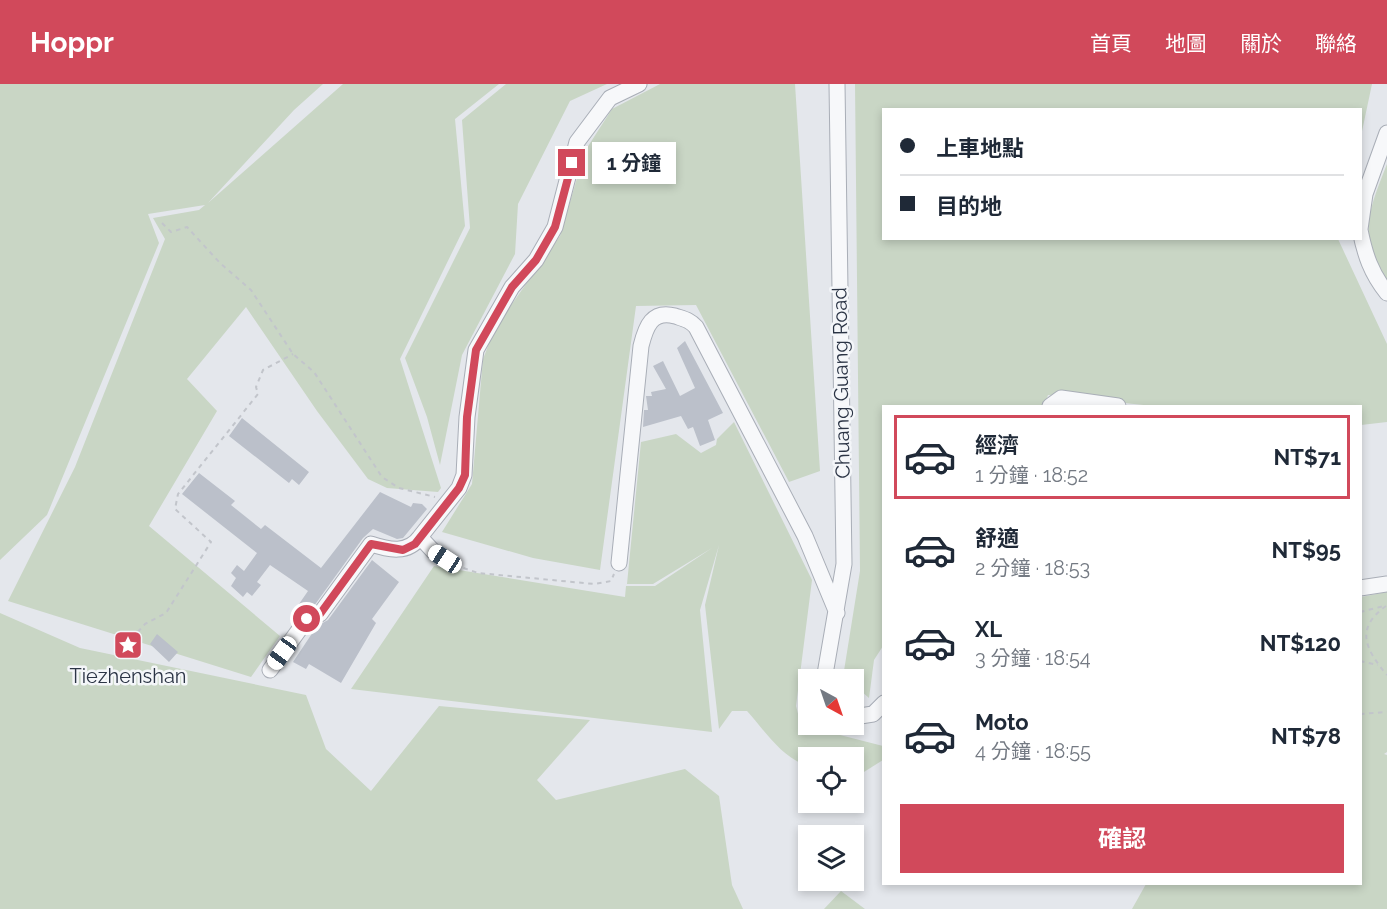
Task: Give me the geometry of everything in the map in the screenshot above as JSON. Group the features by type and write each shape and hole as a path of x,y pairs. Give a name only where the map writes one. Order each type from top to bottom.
{"street":[{"path":"270,670 307,619 320,614 371,544 403,550 415,544 449,501 465,475 467,417 476,350 501,303 536,260 555,227 577,142 610,98 639,84"},
{"name":"Chuang Guang Road","path":"826,669 844,564 837,84"},
{"path":"1362,215 1365,194 1387,133"},
{"path":"1362,238 1373,276 1387,293"},
{"path":"619,563 641,346 646,326 653,318 666,314 691,321 696,327 805,536 837,613"},
{"path":"1051,405 1061,398 1111,405"},
{"path":"420,537 433,551 445,559"},
{"path":"1362,588 1387,584"},
{"path":"864,715 873,714 882,705"}],"path":[{"path":"162,223 171,232 187,227 220,263 251,290 293,354 314,372 381,477 399,488 449,501"},
{"path":"127,654 137,642 135,635 145,624 166,613 175,602 211,542 175,509 178,494 258,394 256,387 263,370 293,354"},
{"path":"445,559 459,568 478,573 594,584 611,581 619,563"},
{"path":"1362,612 1387,606"},
{"path":"1387,606 1377,613 1367,630 1367,648 1387,675"},
{"path":"1362,661 1378,664"},
{"path":"1362,714 1387,712"}],"green space":[{"path":"0,84 323,84 294,110 208,203 343,84 499,84 455,119 465,226 400,359 441,488 438,492 387,488 368,479 317,411 246,307 187,379 217,411 149,526 280,636 251,677 8,601 75,467 165,239 153,218 199,210 205,205 148,214 159,243 47,515 0,560"},
{"path":"506,84 607,84 570,101 518,204 515,254 462,355 440,465 427,417 405,358 470,228 462,120"},
{"path":"660,84 795,84 820,471 789,482 696,305 636,306 600,570 533,558 442,532 472,484 483,359 495,328 560,236 585,151 612,109"},
{"path":"855,84 1372,84 1362,131 1362,108 882,108 882,240 1338,240 1387,344 1387,422 1362,425 1362,405 1143,405 1048,395 1044,405 882,405 882,648 874,660 869,698 864,694 864,669 844,669 860,571"},
{"path":"1387,164 1387,283 1377,267 1368,238 1371,209"},
{"path":"734,422 812,580 801,669 798,669 796,706 798,735 840,735 882,746 882,761 864,772 864,747 798,747 798,761 782,750 747,711 732,711 719,729 705,605 719,545 700,610 712,732 351,689 434,566 625,597 626,586 655,586 712,548 653,584 627,584 641,442 676,434 701,453 716,445 717,439"},
{"path":"1387,592 1387,752 1384,754 1387,755 1387,909 1132,909 1145,885 1362,885 1362,597"},
{"path":"0,613 80,648 306,695 326,749 371,791 439,706 590,720 537,780 556,800 685,769 719,796 732,885 743,909 0,909"},
{"path":"841,891 865,909 824,909"}],"building":[{"path":"685,341 723,413 708,420 715,440 700,446 693,427 688,429 681,416 643,427 644,410 648,410 646,396 652,396 651,392 666,389 653,366 663,361 680,396 695,388 677,348"},
{"path":"242,418 309,472 299,485 292,479 289,483 229,436"},
{"path":"199,473 235,501 231,505 261,529 265,525 321,568 380,492 411,507 413,503 422,504 427,509 403,538 397,539 373,529 363,538 314,606 305,609 299,604 308,591 270,565 257,582 261,585 252,596 247,592 243,597 231,586 236,578 231,573 237,565 244,571 257,553 182,494"},
{"path":"372,560 399,582 372,619 376,623 341,683 309,664 306,669 293,662 317,626 328,620"},
{"path":"157,634 178,652 169,662 150,644"}],"place":[{"name":"Tiezhenshan","path":"128,645"}],"route":[{"path":"307,619 320,614 371,544 403,550 415,544 459,488 465,475 467,417 476,350 496,311 512,287 536,260 555,227 572,163"}]}
